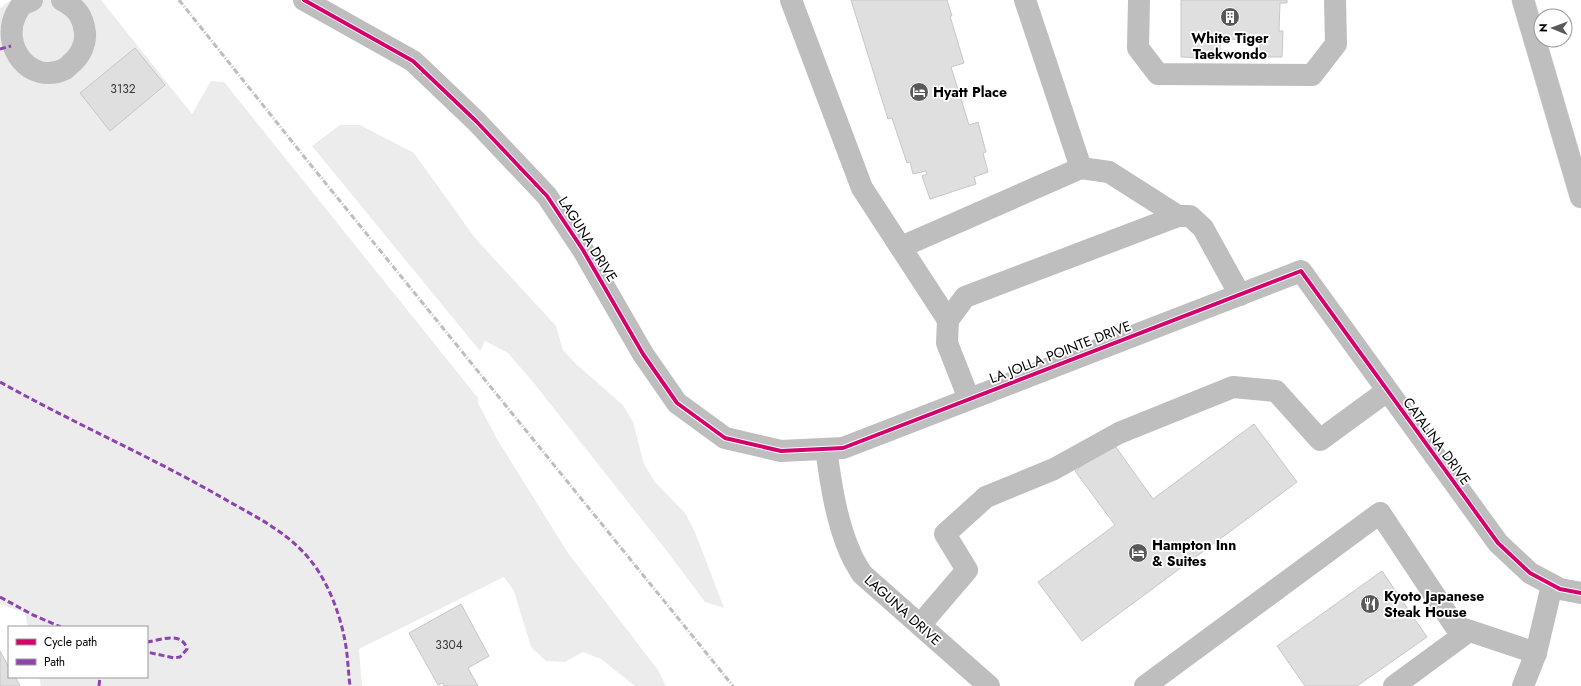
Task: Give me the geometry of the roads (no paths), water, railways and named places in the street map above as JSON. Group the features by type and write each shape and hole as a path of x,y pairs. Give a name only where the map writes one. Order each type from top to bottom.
{"street":[{"path":"32,0 21,6 11,21 9,39 16,57 30,69 48,73 65,69 70,65 79,56 85,39 83,20 72,5 62,0"},
{"name":"LAGUNA DRIVE","path":"304,0 413,61 476,121 547,196 583,250 643,354 677,403 725,438 781,451 826,449 833,495 850,553 862,574 989,686"},
{"path":"792,0 862,188 948,320"},
{"path":"1024,0 1081,168"},
{"path":"1139,0 1138,48 1158,74 1312,75 1336,44 1335,0"},
{"path":"1523,0 1581,197"},
{"path":"901,248 1081,168 1109,172 1178,216"},
{"path":"969,399 947,343 948,320 965,297 1178,216 1190,216 1203,228 1240,295"},
{"name":"LA JOLLA POINTE DRIVE","path":"826,449 843,448 1301,271"},
{"name":"CATALINA DRIVE","path":"1301,271 1498,543 1530,573 1560,589 1581,593"},
{"path":"920,625 967,570 945,534 986,497 1054,469 1119,432 1233,387 1276,391 1320,440 1387,391"},
{"path":"1144,686 1380,513 1455,626 1469,631 1533,673 1552,585"},
{"path":"1394,686 1469,631"}],"railway":[{"path":"179,0 733,686"}],"place":[{"name":"White Tiger Taekwondo","path":"1230,17"},
{"name":"Hyatt Place","path":"919,92"},
{"name":"Hampton Inn & Suites","path":"1138,553"},
{"name":"Kyoto Japanese Steak House","path":"1370,604"}]}
